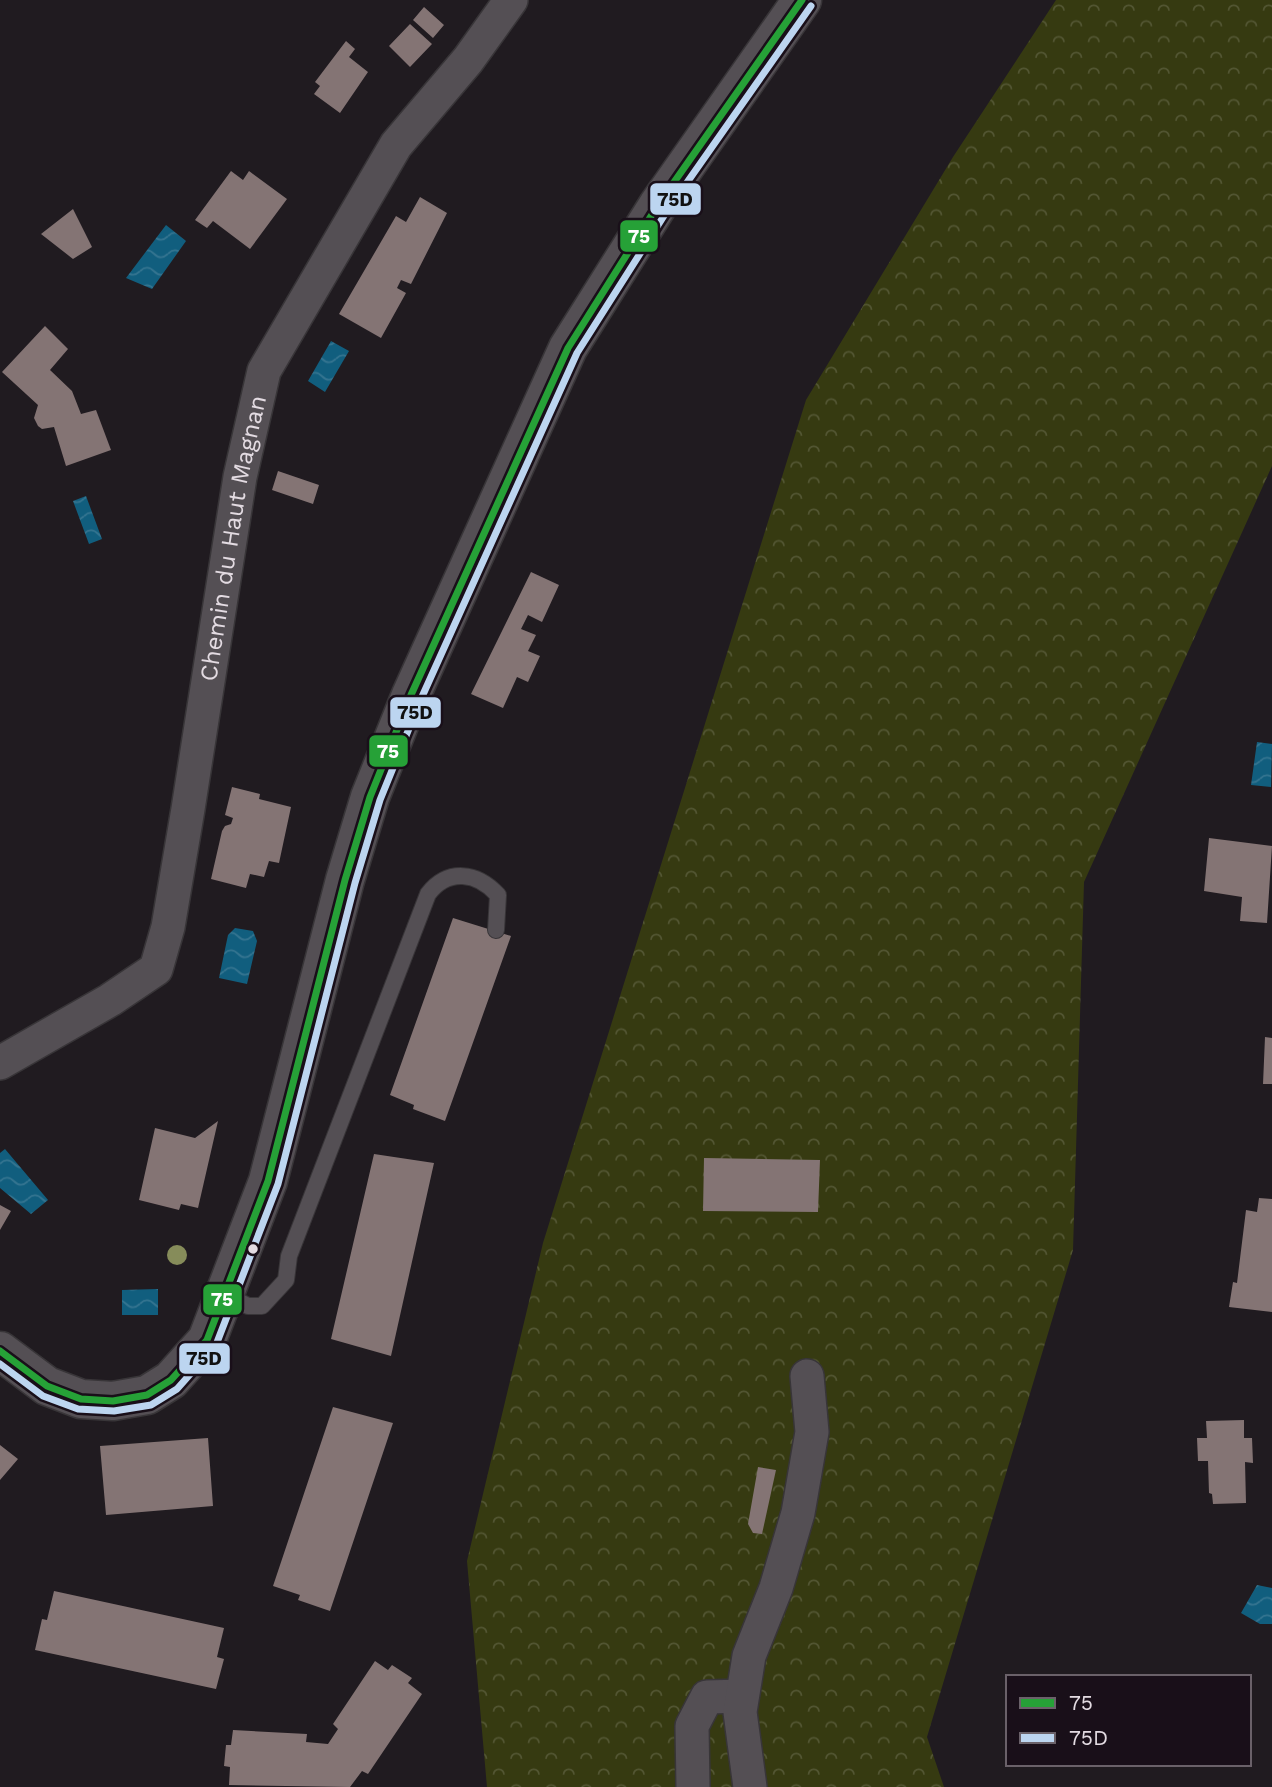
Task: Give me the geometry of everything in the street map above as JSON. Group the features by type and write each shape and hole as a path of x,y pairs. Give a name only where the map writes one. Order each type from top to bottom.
{"street":[{"name":"Chemin du Haut Magnan","path":"0,1063 110,1000 156,969 168,927 180,861 235,524 240,477 255,399 264,371 396,145 468,60 512,0"},
{"path":"0,1351 47,1386 81,1399 113,1401 147,1395 171,1380 201,1348 225,1294 268,1181 345,880 370,797 411,695 568,348 658,205 802,0"},
{"path":"750,1787 740,1712 742,1696 749,1656 776,1588 798,1513 812,1432 807,1376"},
{"path":"693,1787 692,1726 707,1697 742,1696"}],"lane":[{"path":"225,1294 248,1306 262,1306 286,1280 289,1256 428,894 437,882 469,876 486,882 498,895 496,930"}],"green space":[{"path":"1056,0 1272,0 1272,466 1084,882 1073,1250 927,1737 944,1787 487,1787 467,1561 543,1243 806,400 953,157"}],"water":[{"path":"166,225 186,241 152,289 126,278"},
{"path":"331,341 349,351 325,392 308,381"},
{"path":"86,496 102,539 89,544 73,501"},
{"path":"1257,742 1272,744 1271,787 1251,785"},
{"path":"235,928 253,931 257,941 247,984 219,978 228,935"},
{"path":"5,1149 48,1200 31,1214 0,1188 0,1153"},
{"path":"158,1289 158,1315 122,1315 122,1290"},
{"path":"1257,1585 1272,1588 1272,1624 1260,1624 1241,1613"}],"building":[{"path":"424,7 444,25 433,38 413,20"},
{"path":"410,24 432,44 410,67 389,46"},
{"path":"346,41 355,49 349,57 368,72 340,113 314,94 320,86 315,82"},
{"path":"231,171 243,180 249,171 287,199 250,249 213,221 207,228 195,220"},
{"path":"420,197 447,213 411,284 401,280 397,288 406,293 381,338 339,314 396,216 406,222"},
{"path":"73,209 92,247 73,259 41,234"},
{"path":"45,326 68,349 50,370 72,391 81,414 96,410 111,450 66,466 54,427 42,429 38,426 34,418 38,405 2,372"},
{"path":"278,471 319,485 313,504 272,490"},
{"path":"531,572 559,585 542,622 528,615 521,629 536,635 528,651 540,656 528,682 517,677 503,708 471,694"},
{"path":"232,787 260,794 259,799 291,807 279,863 269,861 264,877 250,874 246,888 211,879 222,831 225,826 231,824 233,818 225,815"},
{"path":"1209,838 1272,846 1267,923 1240,921 1242,897 1204,891"},
{"path":"453,918 511,936 445,1121 413,1109 414,1105 390,1095"},
{"path":"1265,1037 1272,1038 1272,1084 1263,1084"},
{"path":"218,1121 198,1208 181,1204 179,1210 139,1200 155,1128 195,1138"},
{"path":"374,1154 434,1163 391,1356 331,1339"},
{"path":"704,1158 820,1160 818,1212 703,1211"},
{"path":"1259,1198 1272,1199 1272,1312 1229,1307 1233,1282 1237,1283 1246,1210 1257,1212"},
{"path":"0,1205 11,1211 0,1230"},
{"path":"333,1407 393,1423 330,1611 298,1600 300,1595 273,1586"},
{"path":"1244,1420 1244,1438 1252,1438 1253,1463 1245,1462 1246,1503 1213,1504 1212,1494 1209,1493 1208,1461 1198,1461 1197,1438 1207,1438 1206,1421"},
{"path":"208,1438 213,1506 106,1515 100,1446"},
{"path":"0,1445 18,1459 0,1480"},
{"path":"758,1467 776,1470 762,1534 753,1533 748,1524"},
{"path":"54,1591 224,1628 217,1657 224,1659 216,1689 35,1650 42,1619 47,1620"},
{"path":"375,1661 388,1670 392,1665 412,1678 408,1683 422,1694 368,1774 362,1771 350,1787 229,1785 230,1767 224,1766 226,1745 231,1745 233,1730 307,1734 306,1742 328,1744 338,1729 333,1724"}],"transit line":[{"name":"75","path":"0,1351 47,1386 81,1399 113,1401 147,1395 171,1380 207,1340 268,1181 345,880 370,797 411,695 568,348 658,205 802,0"},
{"name":"75D","path":"0,1364 43,1396 78,1409 114,1411 151,1405 177,1389 216,1345 278,1184 355,883 380,800 421,699 577,353 667,211 811,6"}]}
